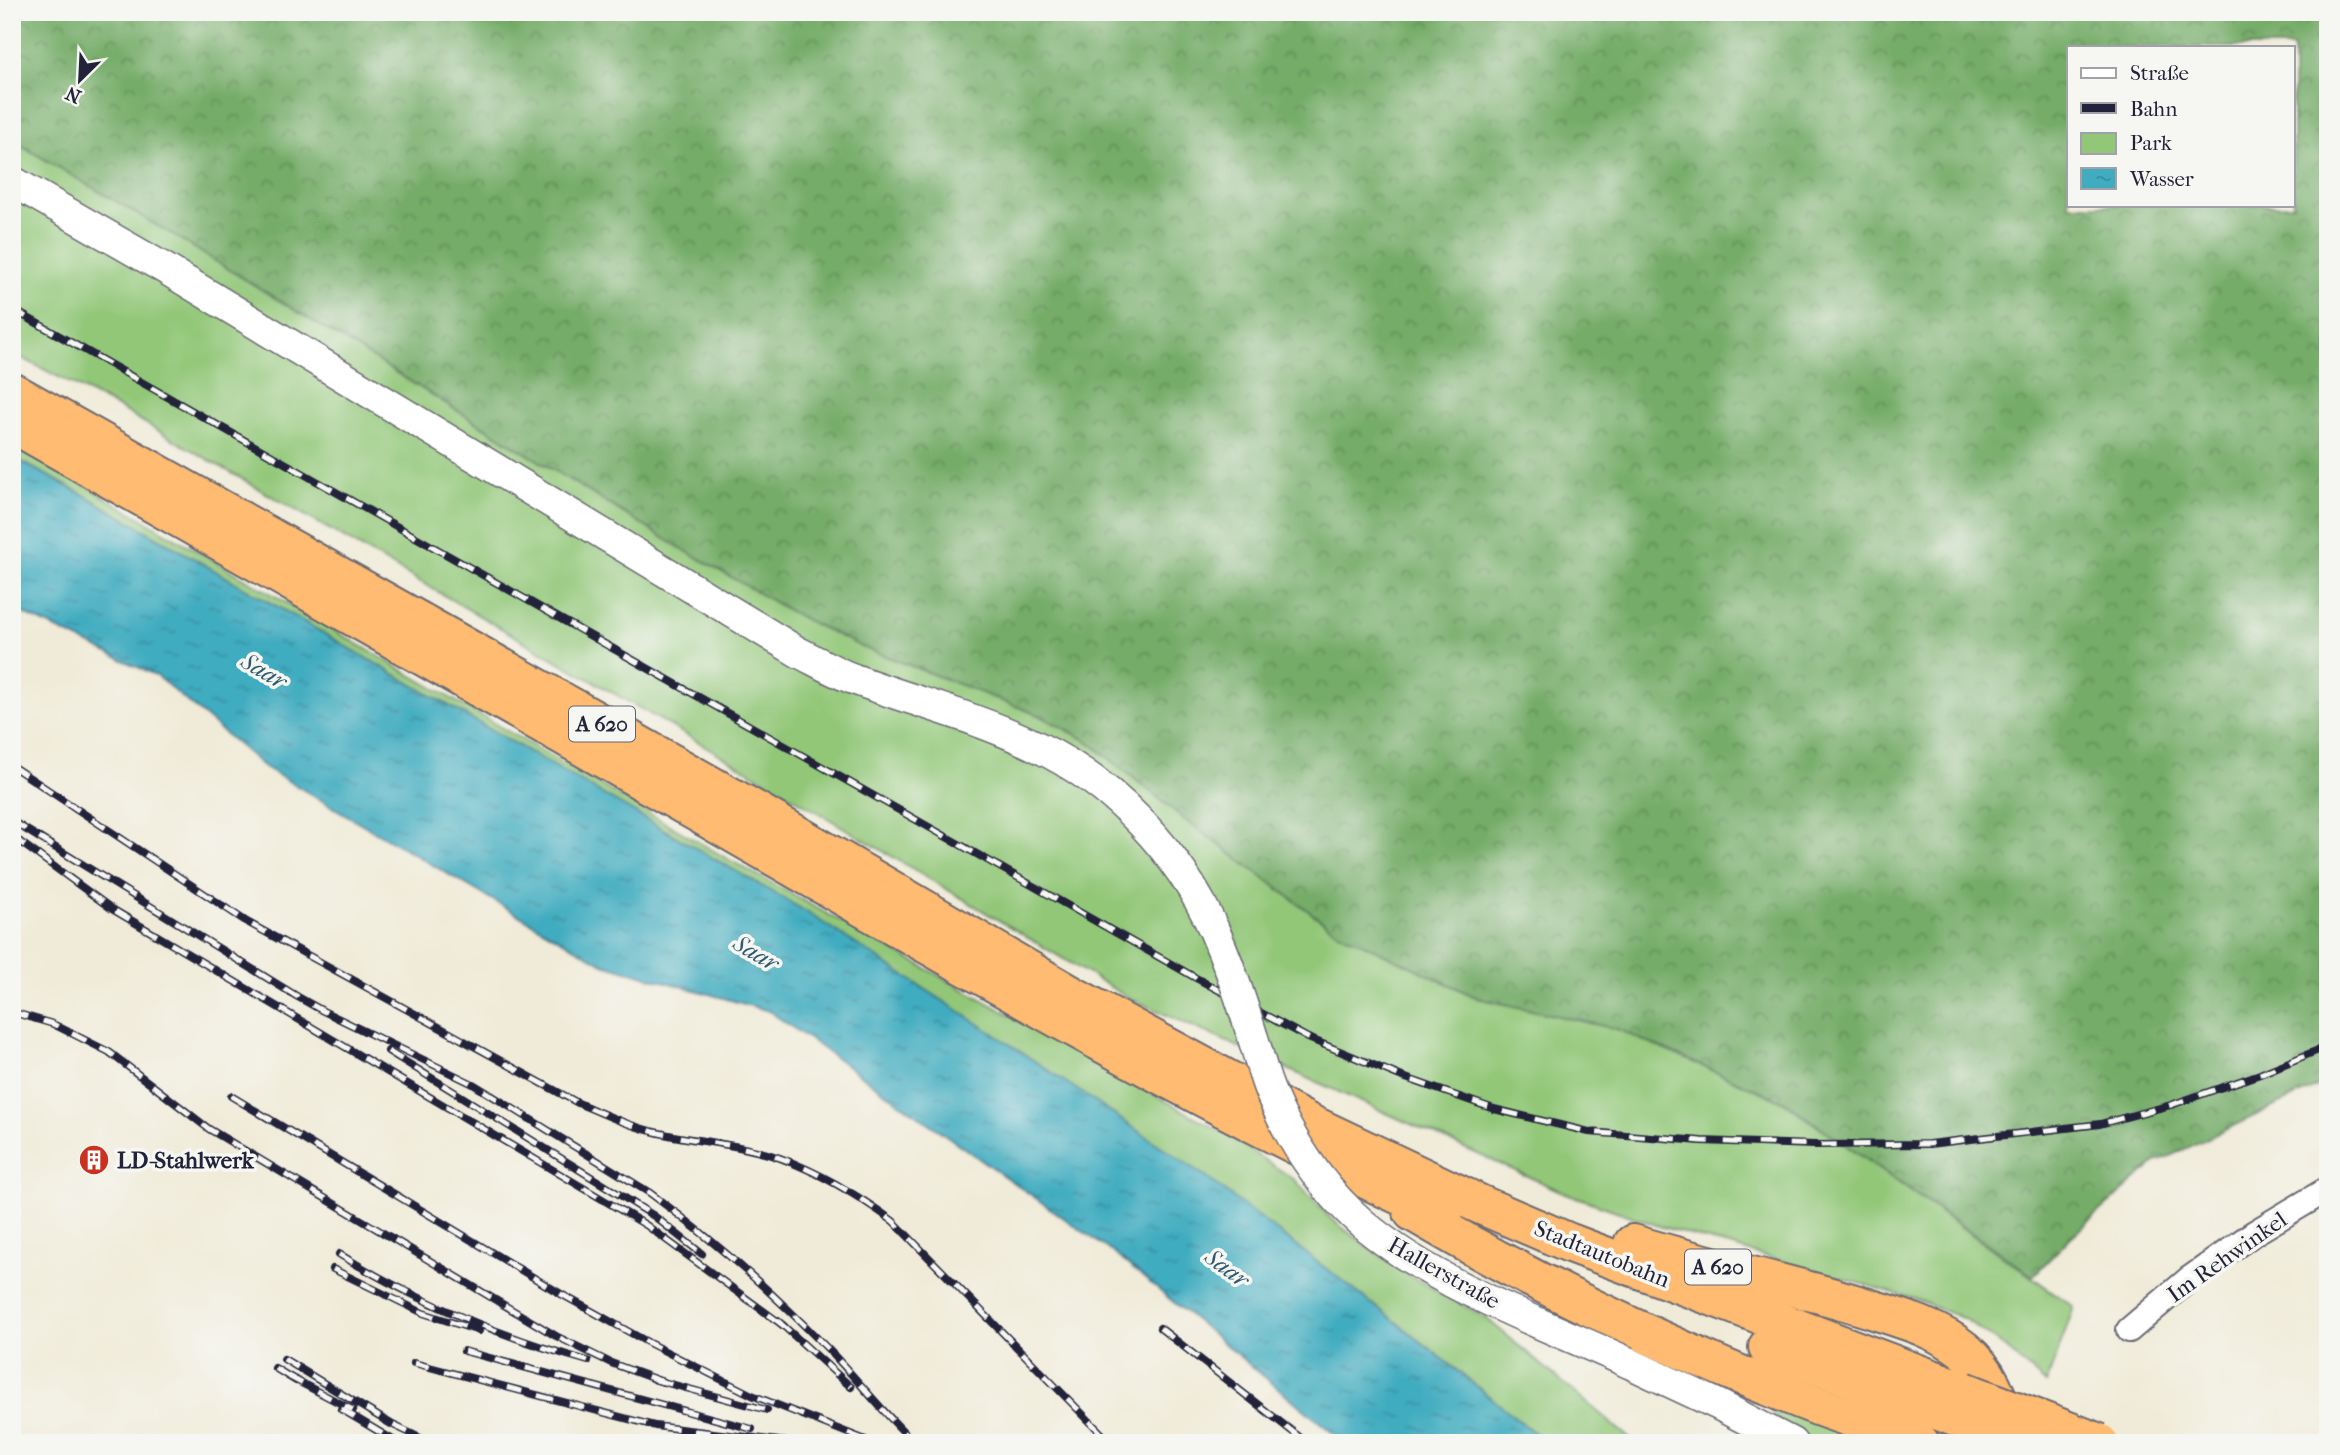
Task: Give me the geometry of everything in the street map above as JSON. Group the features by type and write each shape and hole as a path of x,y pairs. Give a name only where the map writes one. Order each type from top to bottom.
{"highway":[{"name":"A 620","path":"12,392 744,804 1071,995 1184,1071"},
{"name":"A 620","path":"12,423 1057,1019 1184,1071 1356,1161 1447,1176 1635,1245 1846,1301 1912,1322 1947,1339 1965,1351 1993,1385 2003,1413 2005,1443"},
{"name":"Stadtautobahn","path":"1184,1071 1308,1123 1356,1161 1570,1243 1959,1404 2099,1443"},
{"path":"1356,1161 1460,1240 1623,1324 1815,1404 1920,1443"},
{"name":"A 620","path":"1959,1404 2024,1443"}],"street":[{"name":"Hallerstraße","path":"12,181 164,268 798,652 849,677 1038,746 1079,770 1112,795 1153,835 1194,890 1228,963 1271,1095 1292,1136 1322,1181 1352,1214 1398,1251 1470,1291 1719,1405 1792,1443"},
{"name":"Im Rehwinkel","path":"2129,1330 2189,1279 2253,1233 2328,1189"}],"green space":[{"path":"12,12 2328,12 2328,1081 2155,1163 2071,1237 2033,1276 1783,1101 1617,1029 1478,998 1336,931 1188,822 1088,741 1039,715 862,647 800,617 672,543 178,238 12,140"},
{"path":"12,140 178,238 672,543 800,617 862,647 1039,715 1088,741 1188,822 1336,931 1478,998 1617,1029 1783,1101 2074,1307 2046,1384 2004,1347 1965,1319 1915,1299 1659,1226 1565,1193 1129,998 759,777 117,407 12,353"},
{"path":"12,446 84,485 726,858 1224,1133 1295,1180 1329,1217 1367,1247 1412,1277 1486,1318 1635,1443 1547,1443 1404,1328 805,911 82,494 12,457"},
{"path":"1697,1376 1872,1443 1814,1443 1783,1423 1765,1406"}],"water":[{"name":"Saar","path":"12,457 82,494 805,911 1202,1174 1404,1328 1547,1443 1345,1443 1115,1254 769,1011 603,964 264,767 157,676 12,608"}],"railway":[{"path":"12,309 1196,978 1308,1038 1400,1076 1494,1109 1589,1132 1701,1141 1816,1145 1929,1144 2100,1124 2171,1105 2260,1074 2328,1046"},
{"path":"12,766 247,922 578,1103 649,1130 750,1149 780,1158 853,1194 893,1221 1111,1443"},
{"path":"12,821 298,997 473,1084 650,1193 718,1246 782,1304 835,1356 915,1443"},
{"path":"12,836 112,909 646,1225 784,1326"},
{"path":"12,1012 53,1024 109,1052 209,1129 556,1336 611,1363 663,1382"},
{"path":"388,1051 654,1216 702,1254"},
{"path":"231,1096 561,1294 649,1343 752,1395 873,1443"},
{"path":"339,1254 398,1287 460,1316 524,1341 588,1361"},
{"path":"333,1269 423,1313 479,1331"},
{"path":"778,1321 851,1387"},
{"path":"1160,1328 1307,1443"},
{"path":"464,1351 752,1429"},
{"path":"284,1359 391,1424 431,1443"},
{"path":"414,1363 655,1426 796,1443"},
{"path":"275,1368 296,1381"},
{"path":"288,1376 353,1410"},
{"path":"656,1380 767,1410"},
{"path":"341,1409 398,1443"}],"place":[{"name":"LD-Stahlwerk","path":"94,1160"}]}
